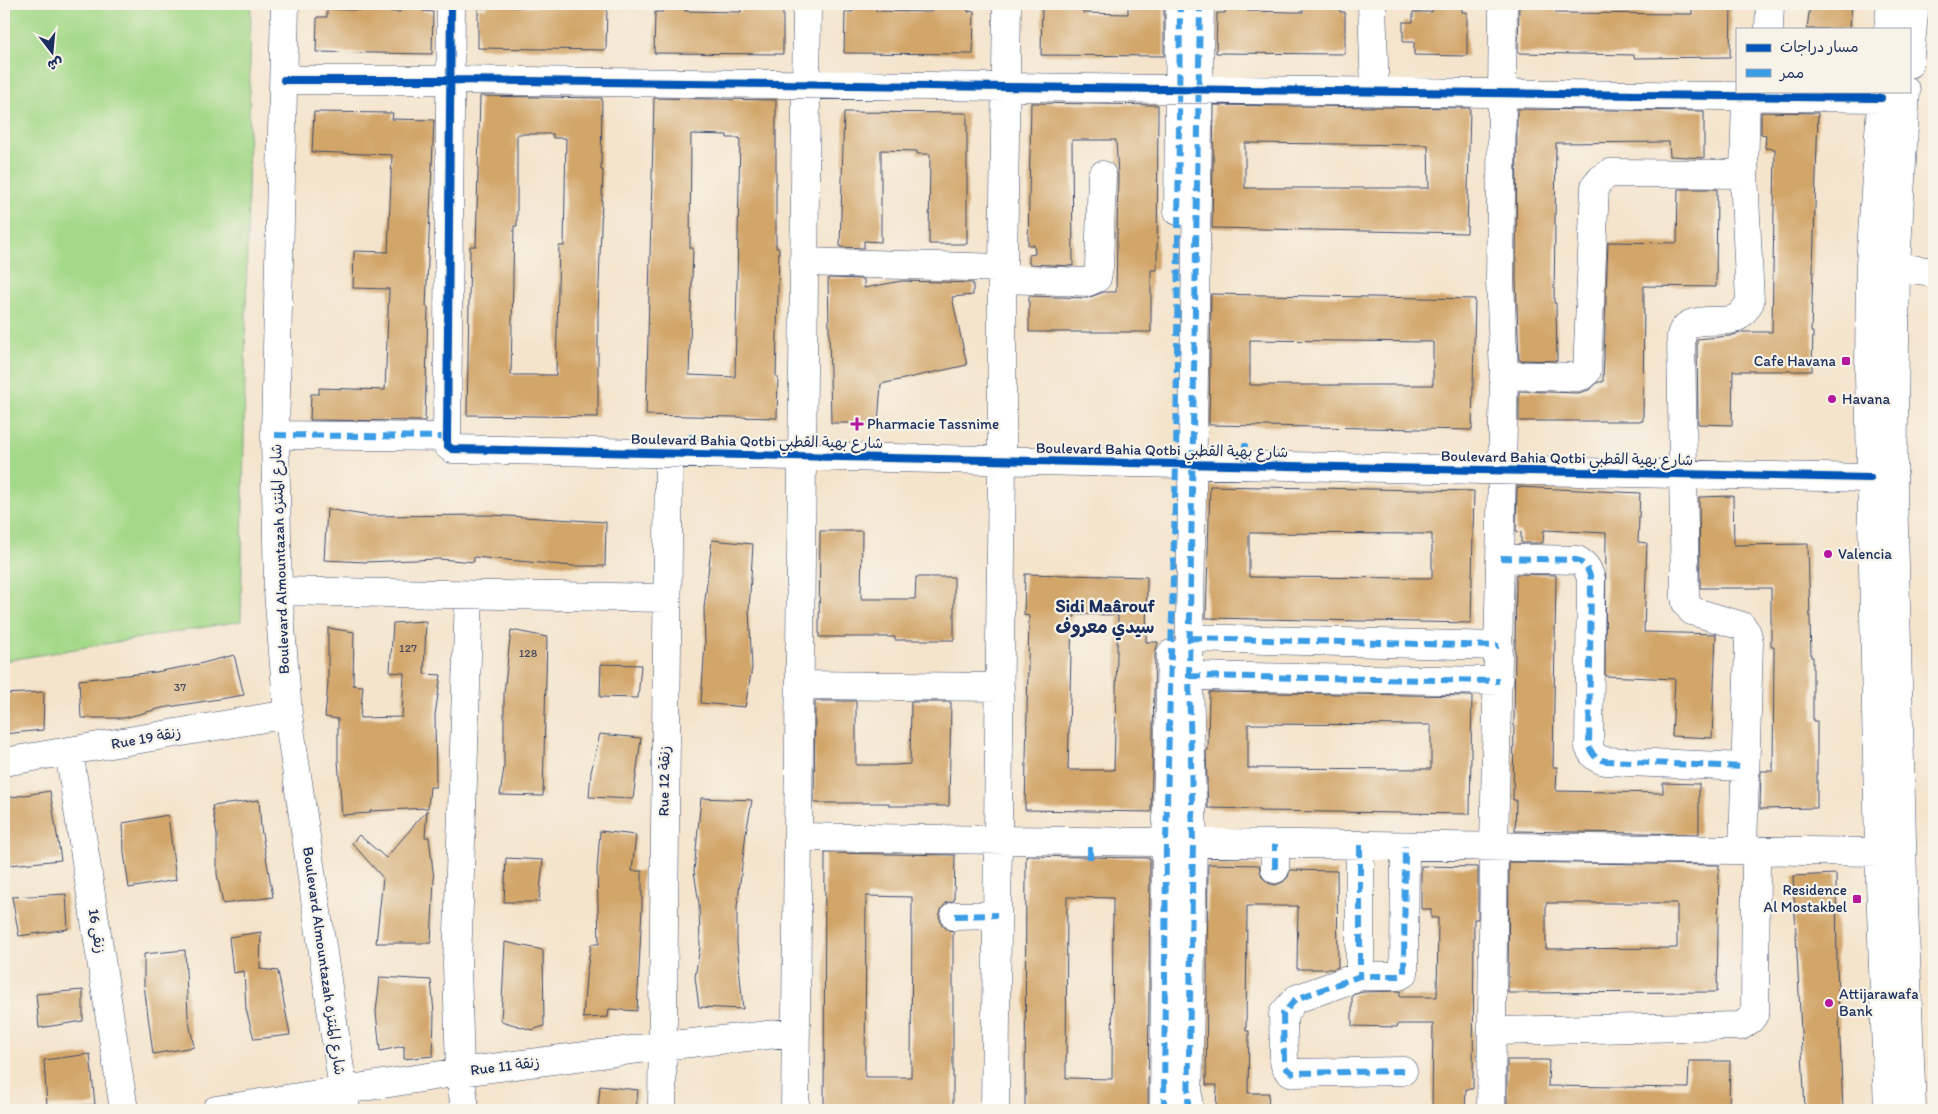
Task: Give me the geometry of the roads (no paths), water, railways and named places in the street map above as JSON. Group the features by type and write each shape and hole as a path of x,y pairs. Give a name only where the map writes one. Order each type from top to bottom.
{"street":[{"name":"Boulevard Almountazah شارع المنتزه","path":"285,4 275,435 278,591 288,714 344,1100"},
{"path":"451,4 451,443"},
{"path":"795,1110 807,4"},
{"path":"994,1110 1000,687 1002,273 1008,4"},
{"path":"1180,4 1189,89"},
{"path":"1164,1110 1166,842 1184,464 1189,89 1200,4"},
{"path":"1372,4 1375,92"},
{"path":"1491,1110 1494,847 1504,375 1500,280 1503,4"},
{"path":"1769,28 1770,4"},
{"path":"1888,28 1891,4"},
{"path":"1910,55 1916,4"},
{"path":"284,80 450,80 1375,92 1759,95 1890,93"},
{"path":"1890,93 1896,267 1893,490 1922,1078 1912,1110"},
{"path":"1888,1110 1879,852 1870,478 1870,264 1890,93"},
{"path":"1492,1031 1741,1026 1754,1014 1750,850 1745,767 1749,642 1747,633 1742,626 1692,611 1686,603 1684,596 1681,335 1682,329 1693,323 1734,319 1746,309 1750,302 1744,174 1759,95"},
{"path":"1504,375 1578,377 1584,375 1587,371 1595,186 1601,178 1610,173 1744,174"},
{"path":"804,262 1002,273 1088,282 1096,278 1099,267 1102,175"},
{"path":"1896,267 1934,272"},
{"name":"Boulevard Bahia Qotbi شارع بهية القطبي","path":"275,435 451,443 684,447 802,456 1184,464 1245,454 1502,470 1870,478"},
{"name":"Rue 12 زنقة","path":"662,1110 666,598 684,447"},
{"path":"1184,464 1190,638 1189,676 1193,843 1188,1110"},
{"path":"1500,558 1578,560 1586,565 1589,571 1591,579 1589,747 1593,756 1606,761 1745,767"},
{"path":"278,591 666,598"},
{"path":"465,1110 460,1072 457,964 470,595"},
{"path":"1190,638 1499,646"},
{"path":"1189,676 1499,680"},
{"path":"800,685 1000,687"},
{"name":"Rue 19 زنقة","path":"4,762 288,714"},
{"name":"زنقى 16","path":"69,751 124,1110"},
{"path":"798,837 998,840 1090,850 1166,842 1193,843 1275,856 1360,845 1879,852"},
{"path":"1360,845 1360,976"},
{"path":"1403,1071 1293,1073 1288,1071 1284,1065 1283,1014 1288,1005 1296,999 1360,976 1399,976 1404,973 1404,846"},
{"path":"955,916 997,915"},
{"name":"Rue 11 زنقة","path":"216,1110 344,1100 460,1072 662,1046 796,1032"}],"place":[{"name":"Cafe Havana","path":"1846,361"},
{"name":"Havana","path":"1832,399"},
{"name":"Pharmacie Tassnime","path":"857,424"},
{"name":"Valencia","path":"1828,554"},
{"name":"Residence Al Mostakbel","path":"1857,899"},
{"name":"Attijarawafa Bank","path":"1829,1003"}],"district":[{"name":"Sidi Maârouf سيدي معروف","path":"1105,616"}]}
